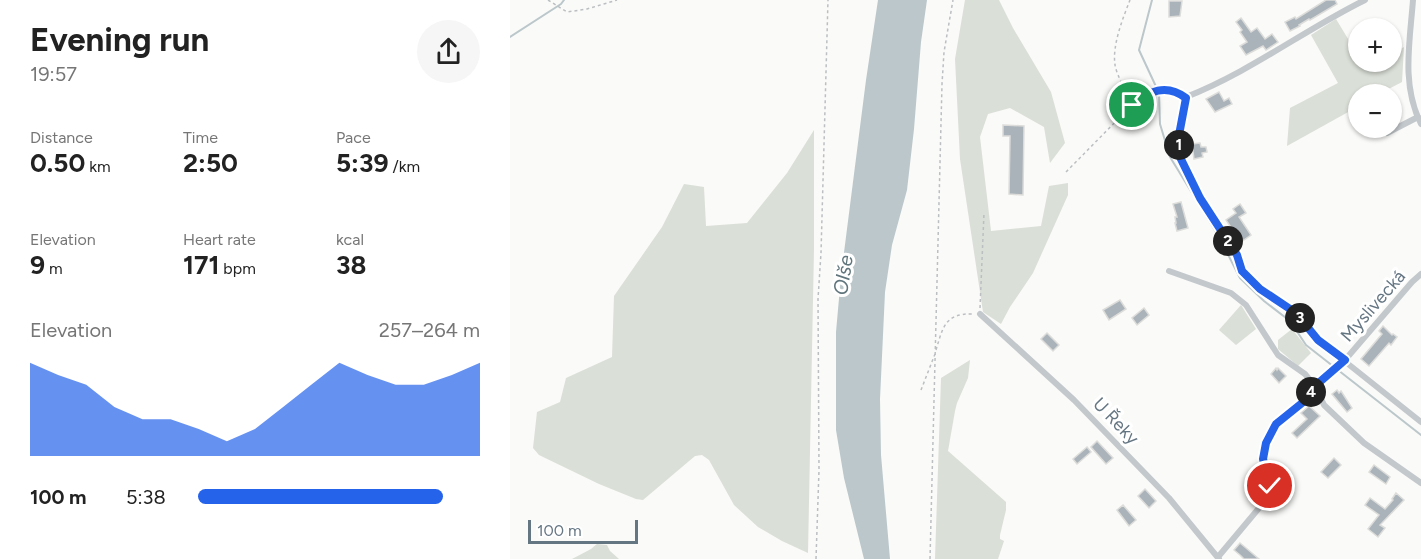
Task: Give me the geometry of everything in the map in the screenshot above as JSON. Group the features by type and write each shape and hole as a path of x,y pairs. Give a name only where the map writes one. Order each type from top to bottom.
{"street":[{"path":"1186,98 1240,72 1365,0"},
{"path":"1402,127 1419,120 1412,102 1408,73 1413,0"},
{"path":"1155,91 1178,92 1186,98"},
{"path":"1186,98 1178,153 1200,198 1237,255 1242,271 1260,289 1296,313 1340,365 1374,385 1421,422"},
{"path":"1169,271 1231,293 1246,306 1278,356 1305,374 1315,386 1324,405 1364,443 1421,483"},
{"name":"Myslivecká","path":"1219,558 1259,508 1270,486 1263,459 1266,443 1276,424 1307,399 1315,386 1340,365 1421,274"},
{"name":"U Řeky","path":"980,314 1074,400 1169,498 1219,558"}],"path":[{"path":"548,0 567,12 617,0"},
{"path":"816,559 819,470 818,299 822,243 828,0"},
{"path":"930,559 942,84 944,52 953,0"},
{"path":"1130,0 1121,24 1115,65 1132,105"},
{"path":"1066,172 1132,105 1155,91"},
{"path":"921,390 942,330 948,320 957,315 980,314 984,213"}],"shaded area":[{"path":"965,0 999,0 1051,92 1065,143 1050,163 1044,127 1010,108 988,114 980,137 991,231 1041,226 1049,186 1068,183 1068,195 1033,273 1001,324 983,312 960,159 955,59"},
{"path":"1336,19 1348,39 1348,72 1402,72 1402,48 1404,47 1402,82 1398,84 1348,84 1348,112 1287,146 1290,108 1338,83 1311,35"},
{"path":"814,130 808,553 758,527 734,505 709,460 702,455 695,456 643,500 599,484 539,455 533,448 537,412 560,402 566,378 612,357 614,296 662,227 684,184 704,187 706,226 747,223 787,173"},
{"path":"1241,305 1256,329 1236,345 1219,330"},
{"path":"1292,329 1311,353 1298,366 1278,349 1278,340"},
{"path":"970,360 968,378 955,411 948,451 1006,502 1000,535 1000,539 1004,541 998,559 935,559 941,378"},
{"path":"597,544 607,545 619,559 572,559 591,549"}],"water":[{"name":"Olše","path":"878,0 927,0 907,190 892,245 885,292 880,399 881,455 890,559 864,559 844,478 836,430 836,332 841,276"}],"building":[{"path":"1326,0 1335,0 1337,4 1290,31 1285,22 1295,17 1296,19"},
{"path":"1169,1 1182,1 1180,16 1169,17"},
{"path":"1241,18 1251,32 1257,28 1265,39 1272,34 1278,42 1266,50 1263,46 1246,55 1240,46 1247,42 1236,22"},
{"path":"1219,92 1224,101 1229,98 1232,104 1215,112 1206,99"},
{"path":"1003,125 1024,126 1023,195 1009,194 1010,136 1003,136"},
{"path":"1200,143 1201,147 1206,147 1207,152 1202,153 1203,157 1194,159 1192,144"},
{"path":"1181,202 1188,228 1177,231 1175,217 1177,217 1173,204"},
{"path":"1240,204 1246,213 1239,217 1251,235 1241,242 1226,220 1236,213 1233,209"},
{"path":"1120,300 1126,309 1109,320 1103,310"},
{"path":"1144,308 1149,315 1137,325 1132,318"},
{"path":"1383,326 1397,337 1369,366 1361,359 1382,334 1379,331"},
{"path":"1047,333 1059,345 1053,351 1041,339"},
{"path":"1276,368 1286,376 1279,383 1271,374"},
{"path":"1337,390 1339,393 1341,391 1352,408 1347,412 1332,394"},
{"path":"1309,406 1320,416 1297,438 1292,433 1307,419 1301,413"},
{"path":"1097,441 1113,458 1106,464 1091,447"},
{"path":"1087,447 1091,452 1077,464 1073,459"},
{"path":"1334,458 1341,465 1328,478 1321,472"},
{"path":"1374,465 1390,477 1386,484 1369,472"},
{"path":"1145,489 1156,501 1149,508 1138,496"},
{"path":"1396,493 1404,500 1380,525 1385,528 1378,537 1368,529 1379,515 1365,505 1370,498 1385,509"},
{"path":"1123,505 1136,520 1129,526 1117,510"},
{"path":"1240,543 1259,559 1244,559 1234,550"}],"waterway":[{"path":"510,37 564,0"},
{"path":"1152,0 1139,50 1159,93 1160,124 1170,157 1219,237 1240,278 1290,321 1306,345 1421,435"}],"route":[{"path":"1132,105 1145,95 1162,90 1178,92 1186,98 1178,153 1200,198 1237,255 1242,271 1260,289 1296,313 1318,340 1345,360 1315,386 1307,399 1276,424 1266,443 1263,459 1270,486"}]}
